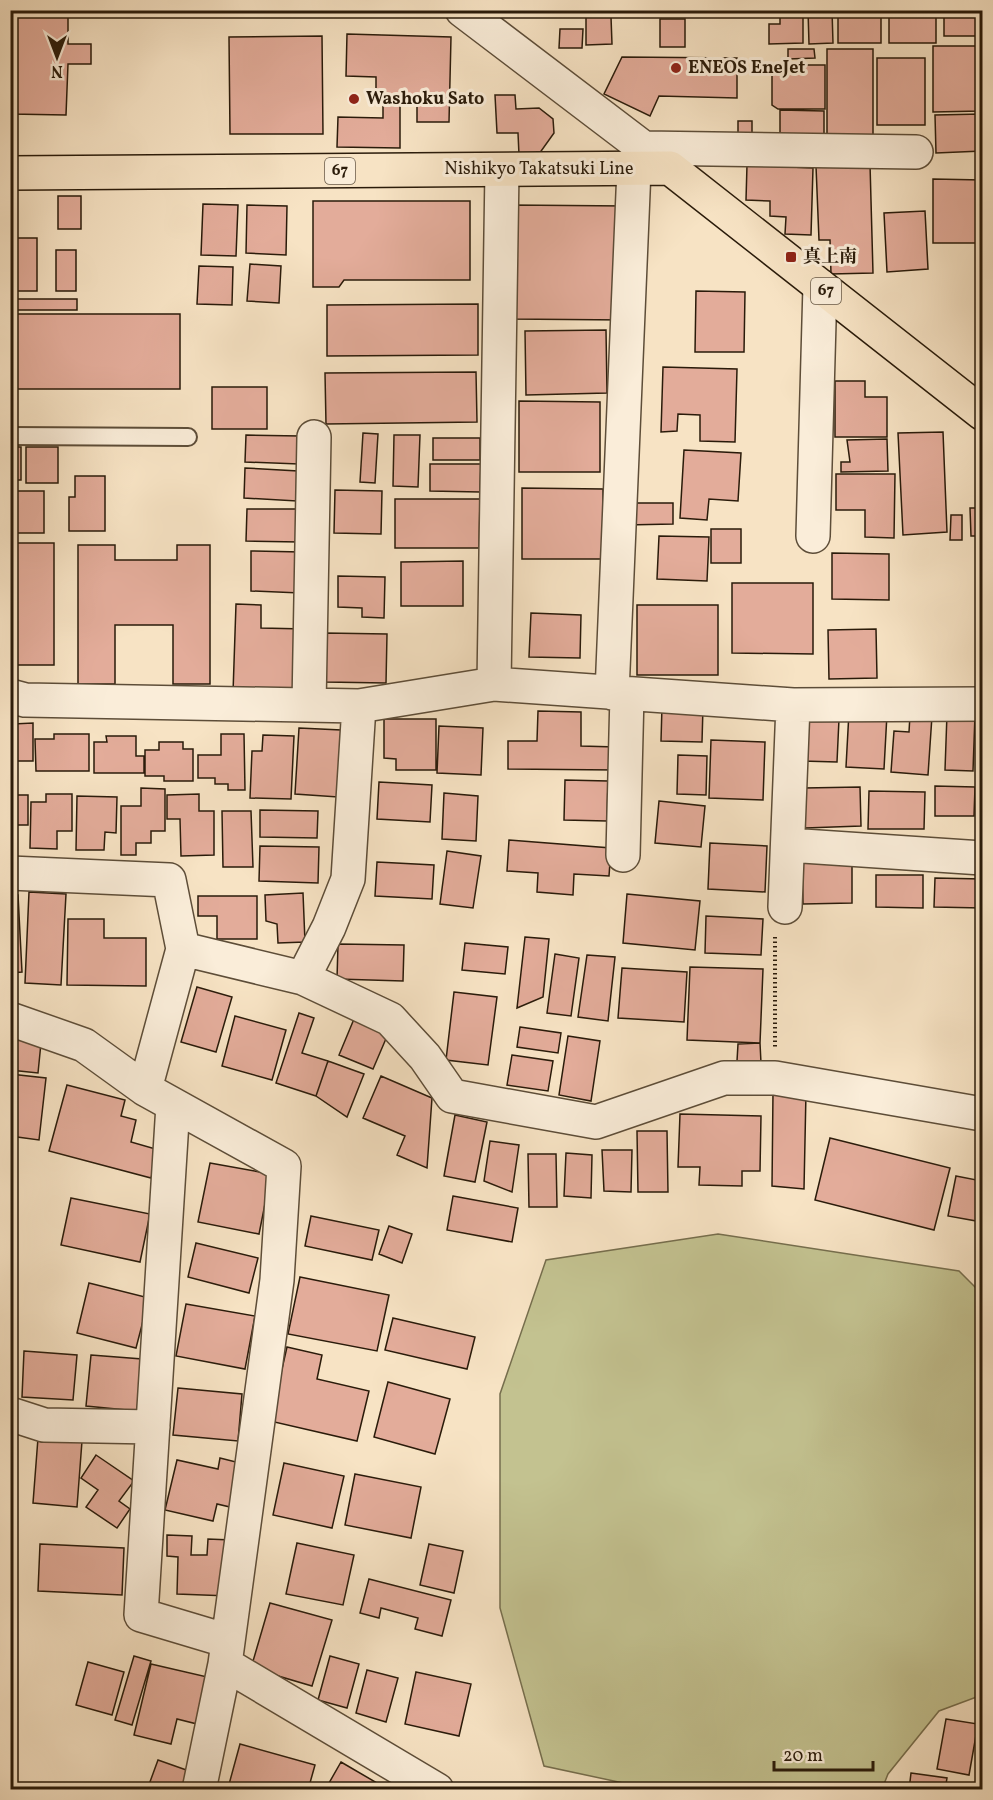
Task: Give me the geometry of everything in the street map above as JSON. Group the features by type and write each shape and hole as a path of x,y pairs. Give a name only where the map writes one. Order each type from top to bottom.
{"main road":[{"name":"Nishikyo Takatsuki Line","path":"10,173 502,170 639,159 670,168 982,413"}],"street":[{"path":"462,10 490,21 639,159 916,152"},
{"path":"622,855 620,693 639,159"},
{"path":"494,684 502,170"},
{"path":"813,536 820,286"},
{"path":"309,705 314,437"},
{"path":"10,696 25,700 359,706 494,684 793,705 982,704"},
{"path":"785,907 793,705"},
{"path":"303,978 329,927 348,879 359,706"},
{"path":"788,845 982,858"},
{"path":"10,873 168,880 183,949 145,1089"},
{"path":"183,949 303,978 390,1019 426,1057 452,1096 596,1122 724,1078 775,1078 982,1114"},
{"path":"10,1018 84,1045 145,1089 284,1166 277,1280 226,1652 199,1790"},
{"path":"173,1105 141,1615 226,1652 437,1790"},
{"path":"10,1414 44,1425 153,1427"}],"lane":[{"path":"10,436 188,437"}],"path":[{"path":"775,1078 775,914 785,907"}],"shaded area":[{"path":"718,1234 959,1271 982,1294 982,1695 939,1711 888,1774 882,1789 651,1789 544,1766 500,1608 500,1394 546,1260"}],"building":[{"path":"10,10 68,10 68,44 91,44 91,64 68,64 66,115 10,114"},
{"path":"780,10 803,10 803,43 769,44 769,24 780,24"},
{"path":"808,10 832,10 833,43 809,44"},
{"path":"838,10 881,10 881,43 838,43"},
{"path":"889,10 936,10 936,43 889,43"},
{"path":"944,10 982,10 982,36 944,36"},
{"path":"586,17 611,17 612,44 586,45"},
{"path":"660,19 685,19 685,47 660,47"},
{"path":"560,29 583,29 582,48 559,48"},
{"path":"347,34 451,37 449,122 417,122 417,103 376,102 376,77 346,76"},
{"path":"322,36 323,134 230,134 229,37"},
{"path":"933,46 981,46 981,111 933,112"},
{"path":"788,49 814,49 815,58 788,59"},
{"path":"827,49 873,49 873,140 827,140"},
{"path":"622,57 737,58 737,98 659,96 650,116 604,94"},
{"path":"877,58 925,58 925,125 877,125"},
{"path":"772,65 825,65 825,109 778,109 772,105"},
{"path":"495,95 515,95 516,109 539,108 553,119 554,133 539,154 519,155 518,133 497,133"},
{"path":"383,104 400,105 400,148 337,147 338,117 383,118"},
{"path":"780,110 824,111 824,137 780,137"},
{"path":"982,114 982,151 936,153 935,115"},
{"path":"738,121 752,121 752,139 738,139"},
{"path":"870,164 873,273 831,274 830,240 819,240 816,166"},
{"path":"747,165 813,168 811,235 785,234 786,217 770,216 770,201 746,200"},
{"path":"933,179 982,180 982,243 933,243"},
{"path":"58,196 81,196 81,229 58,229"},
{"path":"313,201 470,201 470,280 344,280 339,287 313,287"},
{"path":"203,204 238,205 236,256 201,255"},
{"path":"247,205 287,206 286,255 246,253"},
{"path":"510,205 627,206 626,320 508,319"},
{"path":"925,211 928,269 887,272 884,213"},
{"path":"10,238 37,238 37,291 10,291"},
{"path":"56,250 76,250 76,291 56,291"},
{"path":"250,264 281,266 279,303 247,301"},
{"path":"199,266 233,267 232,305 197,304"},
{"path":"696,291 745,292 744,352 695,352"},
{"path":"10,299 77,299 77,310 10,310"},
{"path":"478,304 478,355 327,356 327,305"},
{"path":"10,314 180,314 180,389 11,389"},
{"path":"606,330 607,393 526,395 525,331"},
{"path":"663,367 737,369 735,442 700,441 700,415 678,414 677,431 661,432"},
{"path":"476,372 477,422 326,424 325,373"},
{"path":"835,381 865,381 865,397 887,397 887,437 835,437"},
{"path":"212,387 267,387 267,429 212,429"},
{"path":"519,401 600,402 600,472 519,472"},
{"path":"943,432 947,532 903,535 898,433"},
{"path":"363,433 378,434 375,483 360,482"},
{"path":"246,435 300,436 299,464 245,462"},
{"path":"394,435 420,435 418,487 393,486"},
{"path":"433,438 480,438 480,460 433,460"},
{"path":"887,439 888,471 841,472 841,462 850,462 847,440"},
{"path":"10,447 21,447 21,480 10,480"},
{"path":"26,447 58,447 58,483 26,483"},
{"path":"684,450 741,453 738,501 709,499 707,520 680,518"},
{"path":"430,464 481,464 480,492 430,491"},
{"path":"245,468 298,471 297,501 244,498"},
{"path":"836,474 895,474 894,538 865,537 865,510 836,510"},
{"path":"75,476 105,476 105,531 69,531 69,497 75,497"},
{"path":"522,488 603,489 603,559 522,559"},
{"path":"335,490 382,491 381,534 334,533"},
{"path":"10,491 44,491 44,533 10,533"},
{"path":"395,499 480,499 479,548 395,548"},
{"path":"625,503 673,503 673,524 625,525"},
{"path":"970,508 982,508 982,536 971,536"},
{"path":"247,509 300,509 300,542 246,541"},
{"path":"951,515 962,515 962,540 950,540"},
{"path":"711,529 741,529 741,563 711,563"},
{"path":"659,536 709,537 707,581 657,579"},
{"path":"10,543 54,543 54,665 10,665"},
{"path":"78,545 115,545 115,560 177,560 177,545 210,545 210,684 173,684 173,625 115,625 115,684 78,684"},
{"path":"251,551 301,552 300,593 251,591"},
{"path":"832,553 889,554 889,600 832,599"},
{"path":"463,561 463,606 401,606 401,562"},
{"path":"338,576 385,577 384,618 362,617 362,608 338,607"},
{"path":"732,583 813,583 813,654 732,653"},
{"path":"236,604 261,605 261,628 305,629 303,695 233,693"},
{"path":"637,605 718,605 718,675 637,675"},
{"path":"531,613 581,615 580,658 529,657"},
{"path":"876,629 877,678 829,679 828,630"},
{"path":"325,633 387,634 386,683 325,682"},
{"path":"662,706 703,707 702,742 661,741"},
{"path":"10,711 13,724 33,723 33,761 10,761"},
{"path":"538,711 581,712 581,746 616,747 616,770 508,769 508,741 537,741"},
{"path":"849,712 887,714 884,769 846,767"},
{"path":"947,714 975,715 973,771 945,770"},
{"path":"910,715 932,716 928,775 891,772 894,731 909,732"},
{"path":"805,717 839,719 837,762 802,761"},
{"path":"384,719 436,719 436,770 396,770 396,759 384,758"},
{"path":"439,726 483,728 481,775 437,773"},
{"path":"299,728 341,730 338,797 295,794"},
{"path":"54,734 89,734 89,771 36,771 35,739 54,739"},
{"path":"221,734 244,734 245,790 228,790 228,784 215,784 215,778 198,778 198,755 221,755"},
{"path":"263,735 294,736 291,799 250,798 252,751 262,751"},
{"path":"106,736 136,736 136,756 144,756 144,773 94,773 94,742 107,742"},
{"path":"711,740 765,742 763,800 709,798"},
{"path":"159,742 183,742 183,749 193,749 193,781 164,781 164,776 145,776 145,750 159,750"},
{"path":"678,755 707,756 706,795 677,794"},
{"path":"565,780 608,781 607,821 564,820"},
{"path":"379,782 432,785 430,822 377,819"},
{"path":"10,785 13,785 13,795 28,795 28,825 17,825 17,842 10,842"},
{"path":"935,786 975,787 974,816 935,816"},
{"path":"860,787 861,826 805,828 804,788"},
{"path":"141,788 165,789 165,831 151,831 151,843 136,843 136,855 121,855 121,806 141,806"},
{"path":"869,791 925,792 924,829 868,829"},
{"path":"444,793 478,796 476,841 442,839"},
{"path":"46,794 72,794 72,831 57,831 57,849 30,848 31,802 46,802"},
{"path":"199,794 199,811 214,811 214,855 181,856 180,819 167,819 167,795"},
{"path":"77,796 117,797 116,833 105,832 104,850 76,850"},
{"path":"659,801 705,806 701,847 655,843"},
{"path":"260,810 318,811 317,838 260,837"},
{"path":"222,811 251,811 253,867 223,867"},
{"path":"509,840 611,848 609,876 574,874 573,895 537,892 538,873 507,871"},
{"path":"710,843 767,846 765,892 708,889"},
{"path":"260,846 319,847 318,883 259,881"},
{"path":"447,851 481,856 473,908 440,904"},
{"path":"802,858 852,858 852,903 803,904"},
{"path":"377,862 434,865 432,899 375,896"},
{"path":"876,875 923,875 923,908 876,907"},
{"path":"935,878 982,879 982,908 934,907"},
{"path":"29,892 66,894 61,985 25,983"},
{"path":"303,893 305,942 278,943 277,924 266,921 265,895"},
{"path":"627,894 700,901 695,950 623,943"},
{"path":"10,895 18,895 22,972 10,973"},
{"path":"198,896 257,896 257,939 217,939 217,916 198,916"},
{"path":"706,916 763,919 761,955 705,953"},
{"path":"68,919 104,919 104,938 146,938 146,986 67,985"},
{"path":"525,937 549,939 543,997 517,1008"},
{"path":"465,943 508,947 505,974 462,970"},
{"path":"338,944 404,945 403,981 337,979"},
{"path":"555,954 579,958 571,1016 547,1013"},
{"path":"587,955 615,957 608,1021 578,1017"},
{"path":"690,967 763,969 760,1043 687,1040"},
{"path":"622,968 687,972 684,1022 618,1018"},
{"path":"197,987 232,997 216,1052 181,1042"},
{"path":"454,992 497,997 488,1065 446,1060"},
{"path":"299,1013 314,1018 302,1053 328,1061 316,1096 276,1083"},
{"path":"235,1016 286,1030 272,1080 222,1066"},
{"path":"354,1019 388,1034 373,1069 339,1055"},
{"path":"520,1027 561,1033 558,1053 517,1047"},
{"path":"10,1030 42,1033 38,1073 10,1070"},
{"path":"568,1036 600,1041 591,1101 559,1095"},
{"path":"760,1043 761,1063 737,1061 738,1044"},
{"path":"512,1055 553,1061 548,1091 507,1085"},
{"path":"328,1061 364,1074 347,1117 316,1096"},
{"path":"10,1074 46,1078 39,1140 10,1136"},
{"path":"381,1076 432,1098 427,1168 397,1155 405,1136 363,1118"},
{"path":"67,1085 125,1100 121,1116 136,1120 131,1142 159,1150 151,1178 49,1151"},
{"path":"773,1092 806,1092 804,1189 772,1186"},
{"path":"680,1114 761,1116 760,1171 742,1171 742,1186 699,1185 700,1167 678,1167"},
{"path":"455,1115 487,1122 475,1182 444,1176"},
{"path":"637,1131 667,1131 668,1192 638,1192"},
{"path":"830,1138 950,1168 934,1230 815,1200"},
{"path":"490,1141 519,1145 512,1192 484,1181"},
{"path":"602,1150 632,1150 631,1192 604,1191"},
{"path":"566,1153 592,1155 591,1198 564,1196"},
{"path":"528,1154 556,1154 557,1207 529,1207"},
{"path":"210,1163 271,1174 259,1234 198,1222"},
{"path":"956,1176 982,1181 982,1222 948,1216"},
{"path":"453,1196 518,1208 512,1242 447,1230"},
{"path":"71,1198 150,1214 140,1262 61,1245"},
{"path":"311,1216 379,1230 372,1260 305,1246"},
{"path":"389,1226 412,1234 402,1263 379,1254"},
{"path":"196,1243 258,1258 249,1293 188,1277"},
{"path":"300,1277 389,1295 377,1351 288,1334"},
{"path":"89,1283 149,1298 136,1348 77,1333"},
{"path":"186,1304 255,1316 245,1369 176,1356"},
{"path":"393,1318 475,1337 467,1369 385,1350"},
{"path":"287,1347 322,1355 317,1379 369,1391 357,1441 270,1421"},
{"path":"24,1351 77,1355 73,1400 22,1397"},
{"path":"91,1355 142,1359 137,1411 86,1406"},
{"path":"388,1382 450,1399 435,1454 374,1437"},
{"path":"178,1388 242,1394 238,1441 173,1435"},
{"path":"38,1438 82,1441 77,1507 33,1503"},
{"path":"96,1455 134,1481 119,1501 130,1509 117,1528 86,1507 98,1490 81,1478"},
{"path":"220,1458 240,1463 230,1507 217,1504 213,1521 165,1510 177,1460 218,1469"},
{"path":"284,1463 344,1476 332,1528 273,1515"},
{"path":"355,1474 421,1487 411,1538 345,1525"},
{"path":"167,1535 192,1536 191,1555 207,1555 208,1539 231,1540 229,1596 177,1594 178,1557 167,1556"},
{"path":"297,1543 354,1555 343,1605 286,1594"},
{"path":"40,1544 124,1548 122,1595 38,1591"},
{"path":"429,1544 463,1551 454,1593 420,1585"},
{"path":"369,1579 451,1600 442,1636 415,1629 418,1618 381,1608 379,1618 360,1613"},
{"path":"270,1603 332,1620 312,1686 251,1668"},
{"path":"134,1656 151,1661 132,1725 115,1720"},
{"path":"330,1656 359,1664 347,1708 318,1700"},
{"path":"88,1662 124,1672 112,1715 76,1705"},
{"path":"151,1664 216,1679 205,1726 177,1719 171,1744 134,1735"},
{"path":"367,1670 398,1678 386,1722 356,1713"},
{"path":"416,1672 471,1684 459,1736 405,1724"},
{"path":"946,1719 978,1724 969,1775 937,1769"},
{"path":"240,1744 315,1765 308,1790 228,1788"},
{"path":"158,1760 192,1772 186,1790 147,1790"},
{"path":"341,1762 389,1790 325,1790"},
{"path":"911,1773 947,1778 945,1790 909,1790"}],"place":[{"name":"ENEOS EneJet","path":"676,68"},
{"name":"Washoku Sato","path":"354,99"},
{"name":"真上南","path":"791,257"}]}
